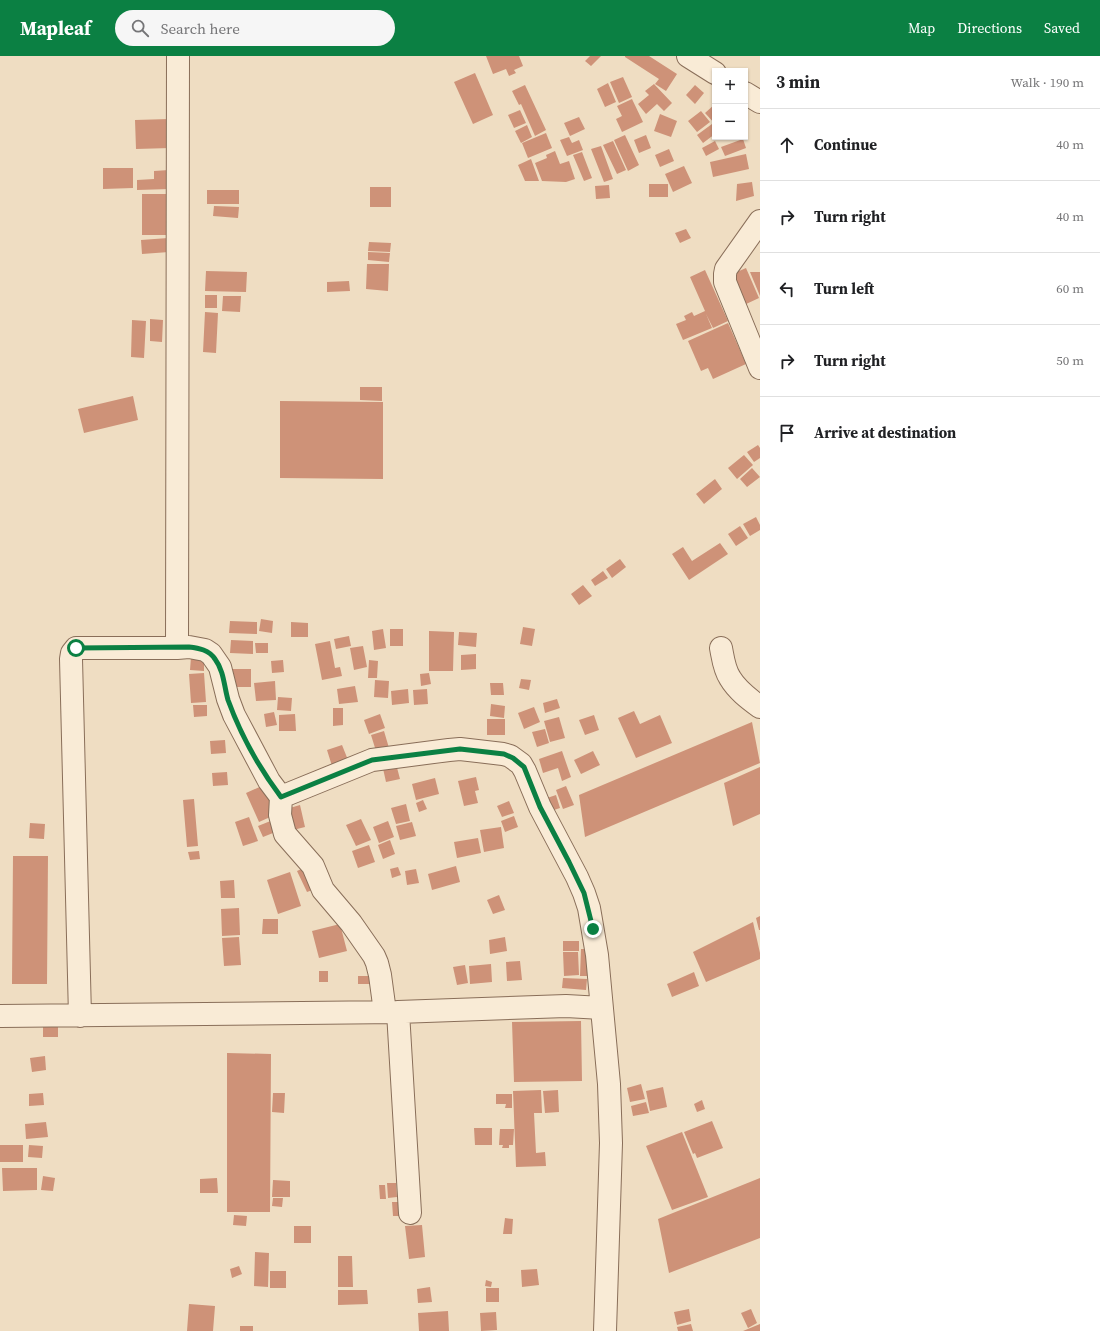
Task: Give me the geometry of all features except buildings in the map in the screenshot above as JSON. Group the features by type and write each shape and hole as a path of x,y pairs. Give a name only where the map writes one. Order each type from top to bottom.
{"street":[{"path":"177,648 178,56"},
{"path":"688,56 712,71"},
{"path":"748,95 760,102"},
{"path":"760,221 726,269 724,278 760,368"},
{"path":"80,1016 72,653 76,648 199,648 211,654 220,667 228,699 234,715 262,770 281,797 280,815 285,834 313,866 324,890 374,956 379,969 391,1012 410,1213"},
{"path":"721,648 724,663 730,678 742,693 760,707"},
{"path":"281,797 372,760 460,749 504,754 513,758 524,767 540,807 584,893 589,908 597,955 609,1084 611,1143 605,1331"},
{"path":"0,1016 391,1012 566,1006 602,1008"}],"route":[{"path":"76,648 189,647 199,648 211,654 220,667 228,699 234,715 269,781 281,797 372,760 460,749 510,756 524,767 540,807 578,878 589,908 593,929"}]}
